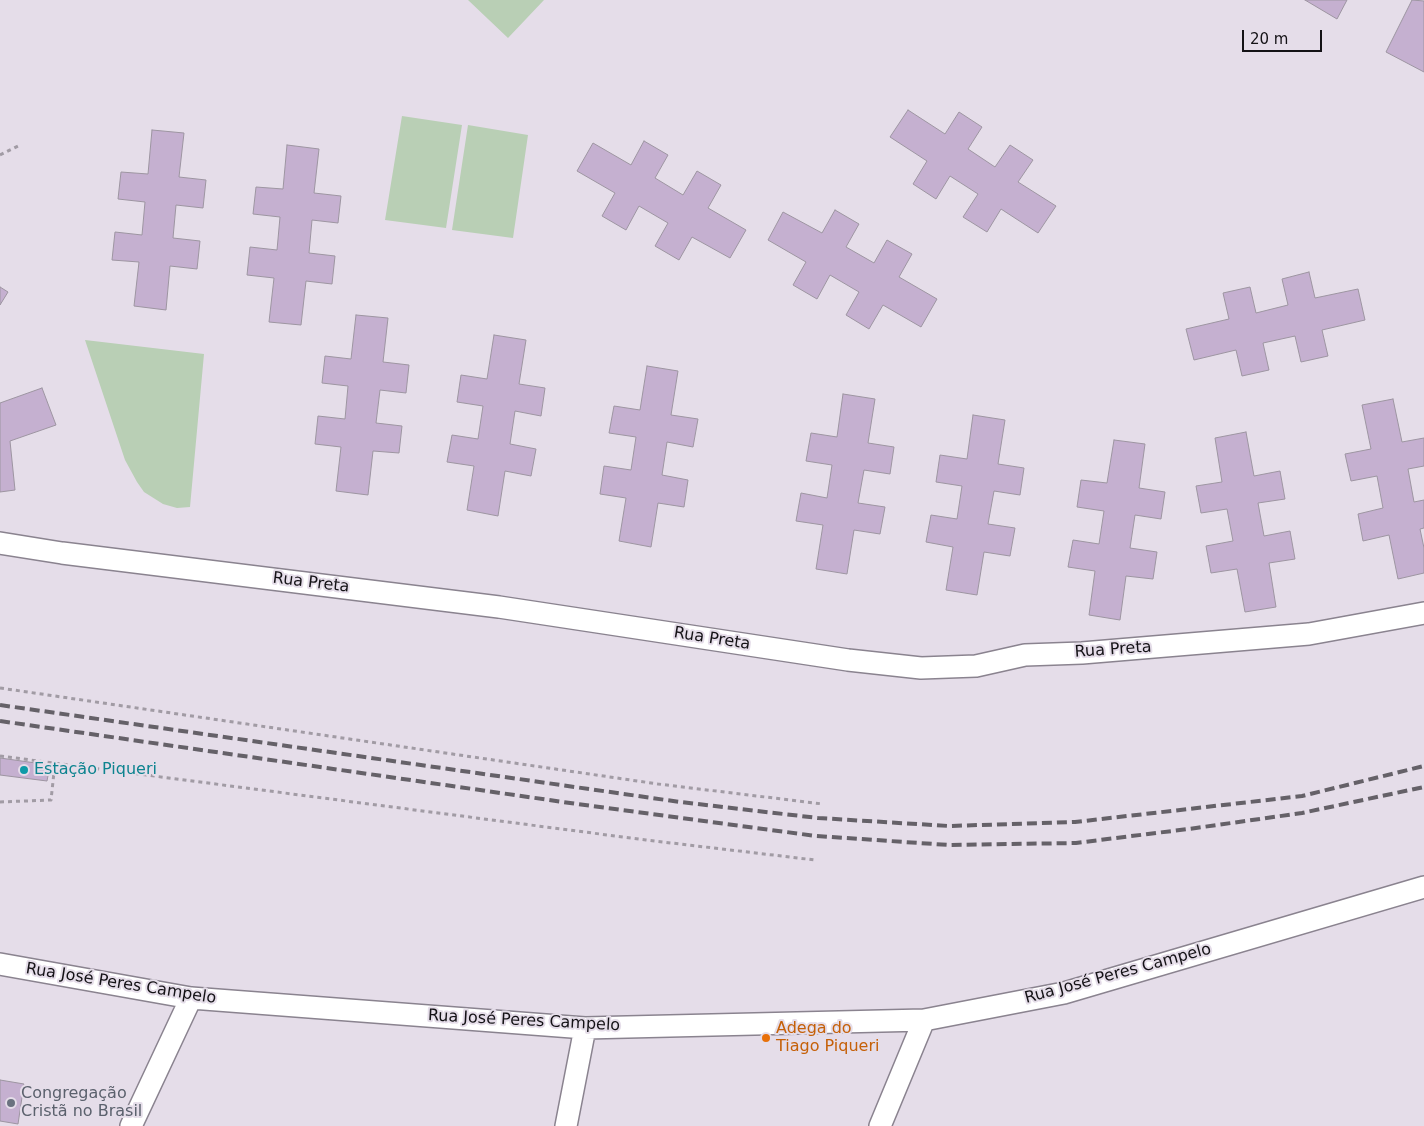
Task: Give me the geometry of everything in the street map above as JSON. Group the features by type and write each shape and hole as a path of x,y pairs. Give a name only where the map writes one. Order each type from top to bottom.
{"street":[{"name":"Rua Preta","path":"0,543 72,554 499,607 848,660 921,668 976,666 1025,655 1082,653 1310,634 1424,613"},
{"name":"Rua José Peres Campelo","path":"0,964 191,998 585,1028 924,1020 1064,993 1424,887"},
{"path":"131,1126 191,998"},
{"path":"880,1126 924,1020"},
{"path":"566,1126 585,1028"}],"path":[{"path":"0,155 18,146"},
{"path":"0,688 648,782 823,804"},
{"path":"0,756 665,843 815,860"},
{"path":"0,802 51,800 55,763"}],"green space":[{"path":"468,0 544,0 508,38"},
{"path":"402,116 462,125 446,228 385,220"},
{"path":"468,125 528,135 513,238 452,230"},
{"path":"85,340 204,354 190,507 177,508 163,504 144,492 137,482 125,460"}],"building":[{"path":"1305,0 1347,0 1337,19"},
{"path":"1412,0 1424,1 1424,72 1386,52"},
{"path":"908,110 945,134 959,112 982,127 968,149 995,167 1010,145 1033,160 1018,182 1056,206 1038,233 1001,209 987,232 963,217 978,194 950,176 936,199 913,184 927,161 890,137"},
{"path":"152,130 184,133 179,177 206,180 203,208 176,205 173,238 200,241 197,269 170,266 166,310 134,306 139,262 112,260 115,232 142,235 145,202 118,199 121,172 148,174"},
{"path":"644,141 668,155 655,178 683,195 697,171 721,185 708,208 746,230 730,258 692,237 679,260 655,246 668,223 639,206 626,230 602,216 615,193 577,171 593,143 631,165"},
{"path":"287,145 319,149 314,193 341,196 338,223 312,220 309,253 335,256 332,284 306,281 301,325 269,322 274,278 247,275 250,247 277,250 280,217 253,214 256,187 283,189"},
{"path":"835,210 859,224 846,247 874,263 887,240 912,254 899,277 937,299 921,327 883,305 869,329 846,315 859,292 830,275 817,299 793,285 806,262 768,240 783,212 822,233"},
{"path":"1309,272 1315,298 1358,289 1365,320 1322,330 1328,356 1301,362 1295,336 1263,343 1269,370 1242,376 1236,350 1194,360 1186,329 1229,319 1223,293 1250,287 1256,313 1288,305 1282,279"},
{"path":"0,287 8,292 0,305"},
{"path":"356,315 388,318 383,362 409,365 406,393 380,390 376,423 402,426 399,453 373,451 368,495 336,491 341,447 315,444 318,416 345,419 348,386 322,383 325,356 351,359"},
{"path":"494,335 526,340 519,384 545,388 541,416 515,411 510,444 536,449 531,476 505,471 498,516 467,510 474,466 447,462 452,435 478,439 483,406 457,402 461,375 487,379"},
{"path":"647,366 678,371 671,415 698,419 693,447 667,442 662,475 688,480 684,507 658,503 651,547 619,541 626,498 600,494 604,466 631,470 636,437 609,433 614,406 640,410"},
{"path":"42,388 56,425 10,441 15,490 0,492 0,403"},
{"path":"843,394 875,399 868,443 894,447 890,474 864,470 858,503 885,507 880,534 854,530 847,574 816,569 823,525 796,521 801,493 827,498 832,465 806,461 811,433 837,437"},
{"path":"1393,399 1402,442 1424,438 1424,466 1408,469 1414,502 1424,500 1424,528 1420,529 1424,548 1424,573 1398,579 1389,535 1363,541 1358,514 1383,508 1377,476 1351,481 1345,454 1371,449 1362,405"},
{"path":"973,415 1005,420 998,464 1024,468 1020,495 994,491 988,524 1015,528 1010,556 984,552 977,595 946,590 953,547 926,542 931,515 957,519 962,486 936,482 940,455 967,459"},
{"path":"1246,432 1254,476 1280,471 1285,499 1258,503 1264,536 1290,531 1295,559 1269,563 1276,607 1245,612 1237,569 1211,573 1206,546 1233,541 1227,509 1201,513 1196,486 1222,482 1215,438"},
{"path":"1114,440 1145,444 1139,488 1165,492 1161,519 1135,515 1130,548 1157,552 1153,579 1126,576 1120,620 1089,615 1095,571 1068,567 1073,540 1099,544 1104,511 1077,507 1081,480 1107,483"},
{"name":"Estação Piqueri","path":"0,758 50,765 47,781 0,775"},
{"name":"Congregação Cristã no Brasil","path":"0,1080 24,1084 18,1124 0,1121"}],"railway":[{"path":"0,705 680,802 818,818 949,826 1075,822 1302,796 1424,766"},
{"path":"0,721 577,804 816,836 949,845 1076,843 1302,813 1424,787"}],"place":[{"name":"Estação Piqueri","path":"24,770"},
{"name":"Adega do Tiago Piqueri","path":"766,1038"},
{"name":"Congregação Cristã no Brasil","path":"11,1103"}]}
